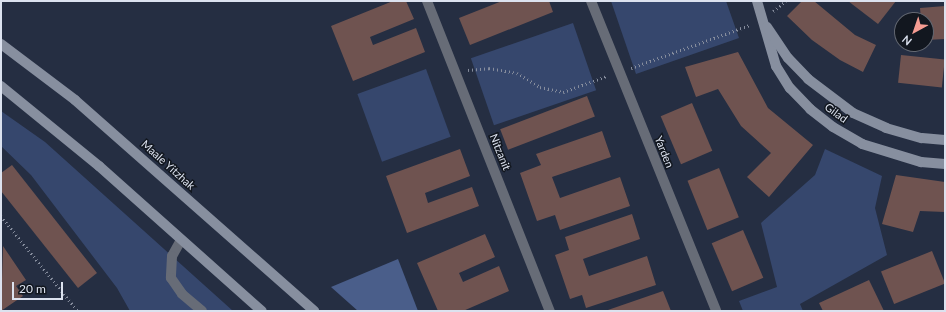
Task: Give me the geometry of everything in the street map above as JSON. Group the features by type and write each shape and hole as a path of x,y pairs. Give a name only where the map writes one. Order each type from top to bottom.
{"main road":[{"name":"Gilad","path":"757,1 776,66 790,88 832,127 862,144 893,155 945,164"},
{"name":"Gilad","path":"763,20 788,58 808,79 853,113 886,128 922,138 945,140"},
{"name":"Maale Yitzhak","path":"1,44 40,71 81,105 314,311"},
{"path":"1,86 52,127 262,311"}],"street":[{"name":"Nitzanit","path":"428,1 550,311"},
{"name":"Yarden","path":"590,1 716,311"},
{"path":"181,240 172,256 171,278 182,294 202,311"}],"path":[{"path":"1,216 78,311"}],"shaded area":[{"path":"611,1 726,1 739,38 636,74"},
{"path":"573,23 596,90 494,125 471,58"},
{"path":"426,69 451,137 382,162 357,94"},
{"path":"1,111 45,142 233,311 130,311 117,288 31,175 1,146"},
{"path":"825,149 882,176 875,208 887,255 800,304 803,311 743,311 739,301 777,287 761,223 815,175"},
{"path":"398,259 418,311 358,311 331,287"}],"building":[{"path":"393,1 406,1 414,19 370,37 373,45 416,28 425,52 353,81 331,26"},
{"path":"502,1 549,1 553,12 470,45 459,18"},
{"path":"802,1 814,1 855,35 876,45 863,72 840,60 812,40 787,16"},
{"path":"848,1 896,1 878,24"},
{"path":"945,6 945,39 934,40 934,12 920,12 920,8"},
{"path":"738,52 768,108 813,145 769,197 747,177 771,153 741,126 718,89 696,97 685,67"},
{"path":"901,55 945,60 942,87 898,83"},
{"path":"587,96 595,117 508,150 500,129"},
{"path":"692,103 712,151 681,164 661,116"},
{"path":"602,131 611,157 552,177 560,198 620,177 630,206 560,230 555,215 537,221 520,173 541,165 536,154"},
{"path":"460,149 470,176 425,193 428,203 472,187 479,206 407,233 386,176"},
{"path":"12,165 97,273 78,288 1,191 1,173"},
{"path":"719,168 739,217 707,230 687,181"},
{"path":"896,175 945,182 945,212 920,211 913,232 882,224"},
{"path":"632,214 640,239 583,259 589,276 647,256 656,285 586,308 582,295 570,299 555,255 569,250 565,237"},
{"path":"743,230 763,278 732,291 712,243"},
{"path":"485,234 495,257 459,273 463,282 499,266 509,291 463,311 438,311 417,263"},
{"path":"3,246 26,280 16,286 23,296 1,311"},
{"path":"932,251 945,283 894,304 881,272"},
{"path":"869,280 884,311 823,311 819,303"},
{"path":"663,291 671,311 605,311"}]}
